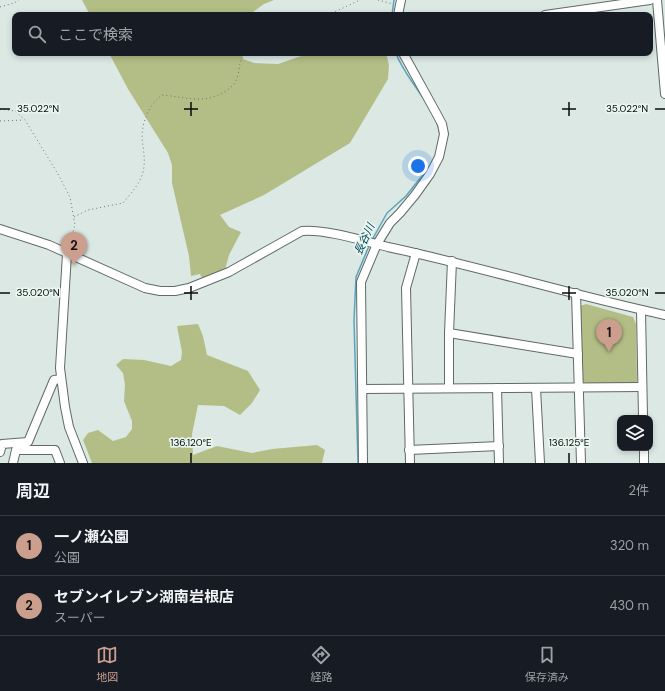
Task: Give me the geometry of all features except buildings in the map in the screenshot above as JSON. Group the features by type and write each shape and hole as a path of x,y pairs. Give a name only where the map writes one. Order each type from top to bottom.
{"street":[{"path":"566,12 650,0"},
{"path":"657,0 665,94"},
{"path":"363,463 361,282 377,244 390,223 415,195 430,174 439,157 444,134 442,124 405,56"},
{"path":"0,229 49,245 145,288 160,291 175,291 189,288 229,272 302,231 334,234 452,261 665,315"},
{"path":"410,463 406,288 416,253"},
{"path":"67,254 60,368 69,427 83,463"},
{"path":"449,388 449,333 452,261"},
{"path":"576,293 580,387 581,463"},
{"path":"641,310 643,415"},
{"path":"449,333 578,354"},
{"path":"0,452 2,444 28,442 54,380 61,379"},
{"path":"363,389 642,387"},
{"path":"497,388 499,463"},
{"path":"536,388 540,463"},
{"path":"409,450 498,446"},
{"path":"13,463 16,450 55,450 60,463"},
{"path":"644,451 644,463"}],"path":[{"path":"0,7 19,0"},
{"path":"334,12 360,0"},
{"path":"378,0 400,3"},
{"path":"74,217 88,210 123,203 140,180 144,160 142,138 144,122 154,102 162,95 188,99 210,99 223,93 234,86 239,72 241,59 244,56"},
{"path":"0,109 15,111 25,120 58,174 70,197 75,225 67,254"},
{"path":"0,121 25,120"}],"green space":[{"path":"82,0 274,0 264,4 253,12 88,12"},
{"path":"111,56 242,56 243,59 254,63 278,64 301,56 387,56 389,65 388,79 350,143 264,195 220,215 229,227 241,232 229,255 224,273 202,278 200,274 191,276 189,256 172,183 172,165 168,153 128,89"},
{"path":"586,304 633,317 636,324 637,381 634,384 587,385 583,381 580,306"},
{"path":"198,324 203,336 207,355 248,371 260,390 252,403 240,415 224,406 198,405 192,434 193,455 217,446 252,453 272,449 317,445 325,450 322,463 92,463 83,440 88,433 98,430 113,441 126,437 132,429 132,421 124,401 125,385 123,373 116,365 123,359 144,360 171,366 181,360 182,352 177,326"}],"waterway":[{"name":"長谷川","path":"392,12 394,0"},
{"name":"長谷川","path":"397,56 406,73 434,115 440,136"},
{"name":"長谷川","path":"372,240 387,213 406,196 429,167"},
{"name":"長谷川","path":"358,463 354,320 356,277 369,246"}],"place":[{"name":"セブンイレブン湖南岩根店","path":"74,265"},
{"name":"一ノ瀬公園","path":"609,352"}]}
